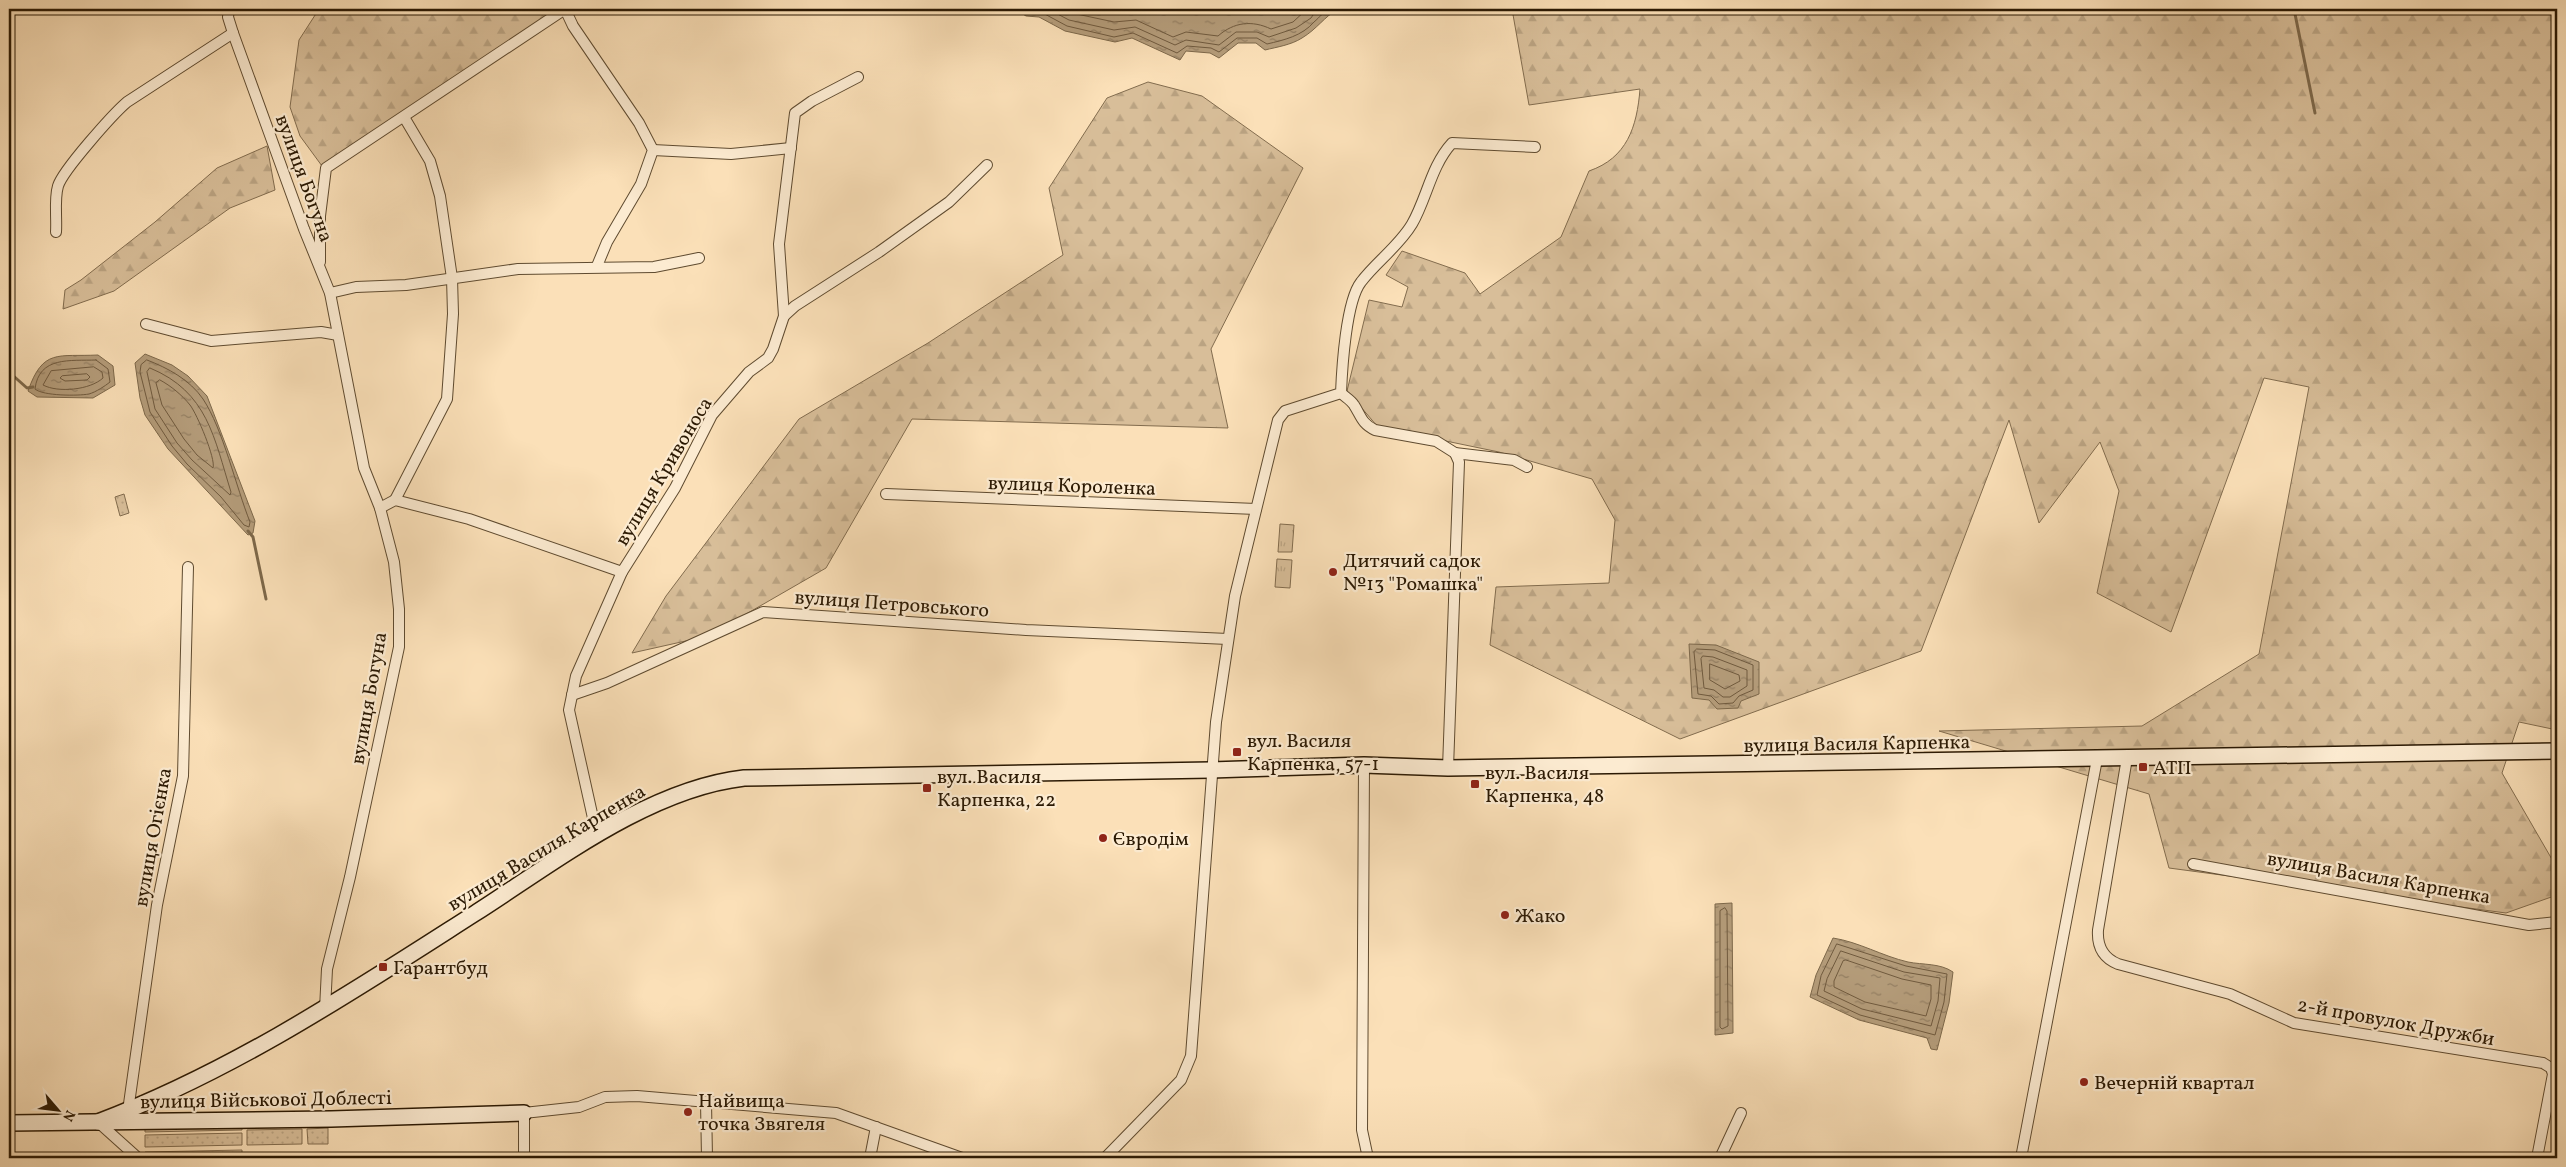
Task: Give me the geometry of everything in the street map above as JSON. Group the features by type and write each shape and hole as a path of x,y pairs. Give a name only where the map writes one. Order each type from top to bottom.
{"street":[{"name":"вулиця Богуна","path":"229,9 228,17 233,33 330,293 364,468 380,508 394,562 399,610 399,647 350,877 326,969 325,1009"},
{"path":"320,268 320,216 326,168 565,9 573,26 639,123 653,150 641,184 607,242 597,266"},
{"path":"56,232 58,186 66,172 113,114 127,102 233,33"},
{"name":"вулиця Кривоноса","path":"597,836 569,710 576,676 622,572 675,488 712,415 749,372 770,353 784,316 780,244 795,113 812,101 858,77"},
{"path":"380,508 395,500 447,400 453,314 452,278 440,196 430,161 404,116"},
{"path":"1341,393 1343,364 1354,294 1361,281 1411,226 1440,156 1452,143 1535,146"},
{"path":"653,150 731,154 791,148"},
{"path":"784,316 795,306 879,252 949,202 987,165"},
{"path":"330,293 356,287 406,285 518,269 597,266 654,267 698,258"},
{"path":"146,324 211,341 321,332 338,335"},
{"path":"1341,393 1354,404 1358,416 1366,426 1375,430 1436,441 1455,453 1514,460 1526,467"},
{"path":"1105,1158 1181,1080 1191,1056 1211,770 1228,638 1240,570 1278,420 1285,411 1341,393"},
{"path":"1448,768 1459,462 1455,453"},
{"name":"вулиця Короленка","path":"886,494 1256,509"},
{"name":"вулиця Кривоноса","path":"395,500 469,519 622,572"},
{"name":"вулиця Огієнка","path":"128,1111 157,905 183,776 188,567"},
{"name":"вулиця Петровського","path":"572,695 608,683 763,612 1026,630 1228,638"},
{"name":"вулиця Василя Карпенка","path":"98,1122 128,1111 238,1059 325,1009 597,836 665,798 715,781 744,778 1364,766 1448,768 2097,759 2557,750"},
{"name":"2-й провулок Дружби","path":"2127,758 2097,939 2102,953 2111,961 2230,994 2294,1023 2536,1062 2551,1068 2553,1074 2537,1158"},
{"path":"2021,1158 2097,759"},
{"path":"1364,766 1362,1130 1368,1158"},
{"name":"вулиця Василя Карпенка","path":"2193,864 2529,925 2557,922"},
{"path":"524,1158 524,1113 579,1107 605,1097 637,1096 836,1113 962,1158"},
{"path":"706,1102 708,1158"},
{"name":"вулиця Військової Доблесті","path":"9,1123 524,1113"},
{"path":"1720,1158 1741,1114"},
{"path":"98,1122 138,1158"},
{"path":"870,1158 876,1127"}],"green space":[{"path":"319,9 565,9 322,166 300,136 290,107 299,40"},
{"path":"1512,9 2557,9 2557,730 2519,722 2502,773 2557,868 2557,895 2506,913 2169,868 2149,794 1939,731 2142,726 2259,654 2309,387 2264,378 2171,632 2097,593 2119,491 2100,442 2039,523 2009,420 1921,651 1680,739 1490,645 1496,587 1609,583 1615,520 1592,479 1499,452 1378,427 1347,391 1369,300 1402,307 1408,287 1386,275 1402,251 1465,273 1480,294 1561,237 1589,171 1613,158 1628,139 1633,128 1640,89 1529,105"},
{"path":"1148,82 1202,96 1303,168 1211,349 1228,428 912,419 826,568 708,636 632,653 666,596 799,419 928,343 1063,255 1049,188 1107,98"},
{"path":"267,146 275,190 230,208 114,291 63,309 65,290 81,280 155,222 217,168"},
{"path":"124,494 129,513 120,516 115,497"},
{"path":"1280,524 1294,525 1292,552 1278,552"},
{"path":"1277,559 1292,560 1290,588 1275,587"},
{"path":"242,1126 242,1130 145,1132 145,1128"},
{"path":"328,1128 328,1144 308,1144 307,1129"},
{"path":"302,1129 302,1144 247,1145 247,1130"},
{"path":"242,1133 242,1145 145,1147 145,1135"},
{"path":"242,1150 242,1158 236,1158 236,1156 145,1158 145,1152"}],"water":[{"path":"1015,9 1338,9 1307,34 1289,44 1265,50 1256,43 1238,43 1219,58 1210,53 1186,51 1180,60 1132,38 1115,42 1065,31 1039,17 1026,16"},
{"path":"145,354 172,365 188,376 207,396 255,521 253,533 248,535 168,449 145,415 140,398 135,363"},
{"path":"98,355 113,366 115,385 93,398 37,397 28,391 34,377 46,361 62,356"},
{"path":"1689,644 1716,645 1759,662 1759,694 1741,701 1738,708 1717,709 1709,700 1692,698"},
{"path":"1732,903 1733,1033 1715,1035 1715,904"},
{"path":"1833,938 1908,962 1937,966 1953,972 1949,1003 1937,1050 1931,1049 1927,1038 1859,1020 1810,997 1816,975"}],"waterway":[{"path":"2294,9 2315,113"},
{"path":"9,372 27,388 33,387"},
{"path":"248,531 253,537 266,599"}],"place":[{"name":"Дитячий садок №13 \"Ромашка\"","path":"1333,572"},
{"name":"вул. Василя Карпенка, 57-1","path":"1237,752"},
{"name":"АТП","path":"2143,767"},
{"name":"вул. Василя Карпенка, 48","path":"1475,784"},
{"name":"вул. Василя Карпенка, 22","path":"927,788"},
{"name":"Євродім","path":"1103,838"},
{"name":"Жако","path":"1505,915"},
{"name":"Гарантбуд","path":"383,967"},
{"name":"Вечерній квартал","path":"2084,1082"},
{"name":"Найвища точка Звягеля","path":"688,1112"}]}
